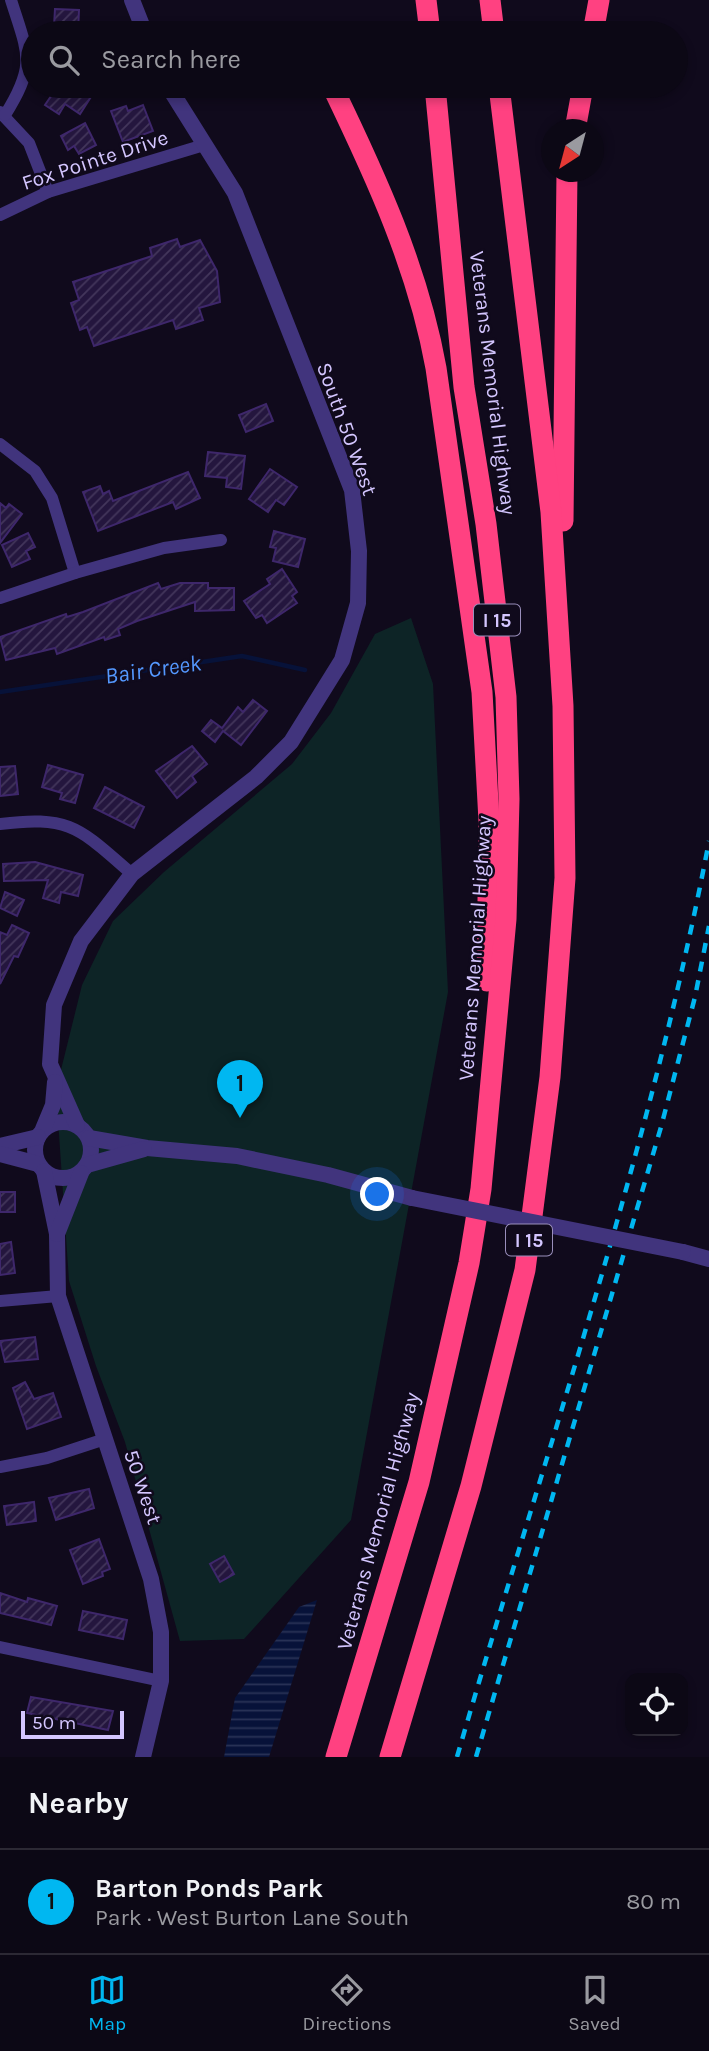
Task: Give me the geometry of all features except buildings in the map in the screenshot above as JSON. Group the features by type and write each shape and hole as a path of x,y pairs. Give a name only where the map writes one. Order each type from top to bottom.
{"highway":[{"path":"426,0 429,21"},
{"path":"490,0 493,21"},
{"path":"595,21 599,0"},
{"path":"338,98 372,169 407,256 427,317 482,692 489,821 485,1156"},
{"name":"Veterans Memorial Highway","path":"336,1757 419,1482 469,1263 485,1156 506,919 509,799 506,697 486,524 464,387 436,98"},
{"name":"Veterans Memorial Highway","path":"390,1757 471,1486 525,1270 550,1077 565,878 563,706 551,512 500,98"},
{"path":"577,119 581,98"},
{"path":"563,706 567,182"}],"street":[{"path":"11,0 21,30"},
{"path":"132,0 140,21"},
{"path":"21,83 2,113 29,143 48,192"},
{"name":"South 50 West","path":"77,1125 50,1064 54,1005 81,942 132,874 256,777 291,742 342,660 358,603 359,551 352,491 235,193 175,98"},
{"name":"Fox Pointe Drive","path":"0,215 48,192 204,145"},
{"path":"0,444 35,471 52,498 75,573"},
{"path":"0,598 164,548 221,540"},
{"path":"0,824 36,819 79,829 132,874"},
{"name":"South 50 West","path":"41,1133 53,1105 55,1080"},
{"path":"0,1146 41,1133 59,1121 77,1125 89,1138 92,1147 84,1169"},
{"path":"41,1133 35,1155 41,1168"},
{"path":"89,1138 146,1148 237,1156 328,1175 412,1198 709,1259"},
{"path":"0,1154 62,1178 146,1148"},
{"name":"50 West","path":"41,1168 57,1234 58,1296 151,1579 161,1632 161,1682 143,1757"},
{"name":"50 West","path":"57,1234 84,1169"},
{"path":"0,1301 58,1296"},
{"path":"0,1466 47,1458 105,1439"},
{"path":"0,1647 161,1682"}],"green space":[{"path":"411,618 433,684 448,992 351,1520 244,1639 180,1641 125,1442 96,1366 69,1281 56,1090 82,985 113,921 164,872 292,764 331,713 375,634"}],"water":[{"path":"317,1600 269,1757 224,1757 235,1698 299,1607"}],"waterway":[{"name":"Bair Creek","path":"0,692 242,656 305,670"}],"railway":[{"path":"457,1757 627,1187 685,957 709,841"},
{"path":"476,1757 661,1127 695,997 709,926"}],"place":[{"name":"Barton Ponds Park","path":"240,1118"}]}
